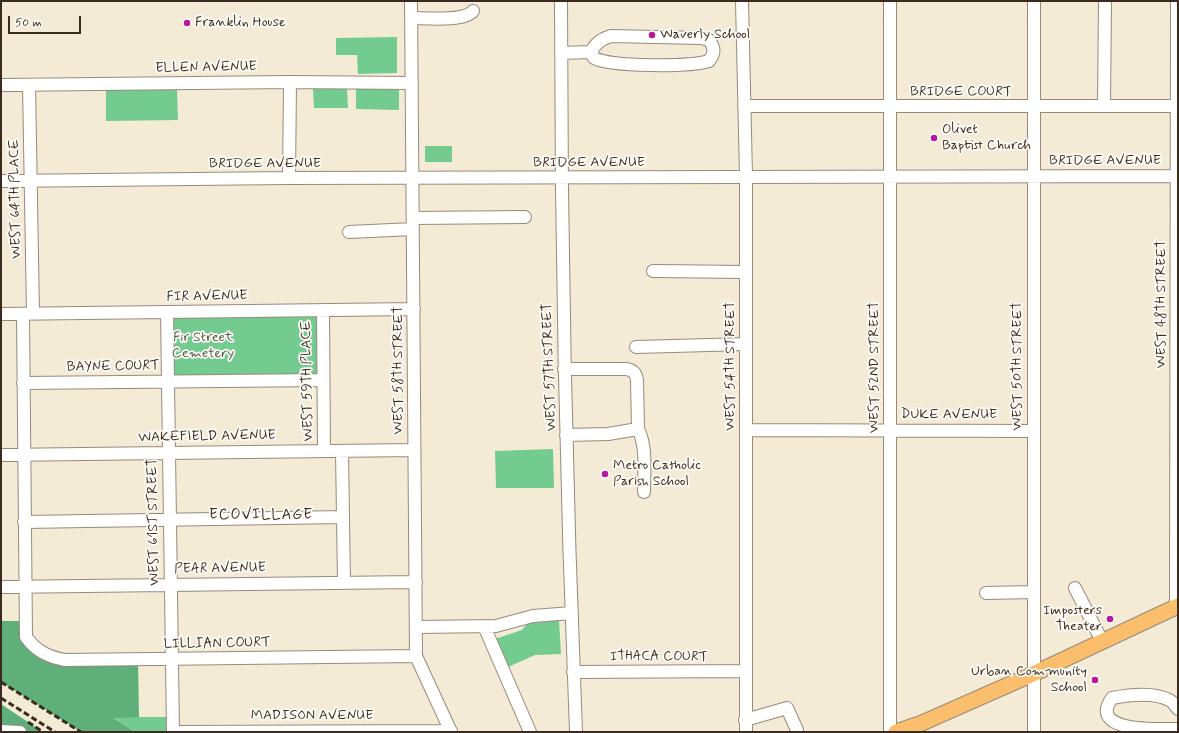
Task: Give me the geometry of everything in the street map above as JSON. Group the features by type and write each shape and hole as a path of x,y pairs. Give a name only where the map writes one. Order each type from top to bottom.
{"main road":[{"path":"896,732 922,728 1177,606"}],"street":[{"name":"WEST 58TH STREET","path":"411,1 416,656 451,731"},
{"name":"WEST 57TH STREET","path":"562,1 561,178 564,369 576,732"},
{"name":"WEST 54TH STREET","path":"742,1 746,176 745,726"},
{"name":"WEST 52ND STREET","path":"890,1 890,732"},
{"name":"WEST 50TH STREET","path":"1034,1 1034,732"},
{"path":"1104,1 1104,106"},
{"name":"WEST 48TH STREET","path":"1177,1 1177,606"},
{"path":"411,18 460,18 471,14 473,11"},
{"path":"621,36 701,38 709,40 714,46 713,55 709,60 692,64 613,64 594,58 592,52 596,44 604,38 621,36"},
{"path":"561,53 592,52"},
{"path":"289,178 290,82"},
{"name":"ELLEN AVENUE","path":"1,85 290,82 412,83"},
{"name":"WEST 64TH PLACE","path":"26,637 23,382 28,313 30,181 29,85"},
{"name":"BRIDGE COURT","path":"744,106 1178,106"},
{"name":"BRIDGE AVENUE","path":"1,181 746,176 1178,176"},
{"path":"349,232 413,223 525,218"},
{"path":"653,271 746,272"},
{"name":"FIR AVENUE","path":"1,314 414,308"},
{"name":"WEST 59TH PLACE","path":"323,310 324,451"},
{"name":"WEST 61ST STREET","path":"167,312 173,732"},
{"path":"636,347 746,344"},
{"path":"564,369 632,370 636,374 638,429 642,444 644,492"},
{"name":"BAYNE COURT","path":"23,382 323,380"},
{"path":"566,435 608,434 638,429"},
{"name":"DUKE AVENUE","path":"746,430 1033,431"},
{"name":"WAKEFIELD AVENUE","path":"1,455 414,450"},
{"path":"342,451 344,583"},
{"path":"24,522 343,517"},
{"name":"PEAR AVENUE","path":"1,587 416,582"},
{"path":"1075,588 1102,642"},
{"path":"986,593 1033,592"},
{"path":"416,627 496,626 533,616 572,613"},
{"path":"484,626 530,732"},
{"name":"LILLIAN COURT","path":"26,637 32,646 47,656 65,660 171,660 416,656"},
{"name":"ITHACA COURT","path":"573,672 745,671"},
{"path":"1178,709 1171,700 1158,696 1121,696 1112,698 1108,704 1107,711 1107,716 1111,722 1120,726 1178,729"},
{"path":"745,726 787,708 797,730"},
{"path":"1,731 20,732"},
{"name":"MADISON AVENUE","path":"173,732 451,731"}],"green space":[{"path":"397,37 397,73 358,74 357,55 336,55 336,38"},
{"path":"177,89 178,120 106,121 106,90"},
{"path":"313,89 347,89 348,108 314,108"},
{"path":"356,89 399,89 399,110 356,109"},
{"path":"425,146 452,146 452,162 425,162"},
{"name":"Fir Street Cemetery","path":"323,310 323,380 168,381 167,312"},
{"path":"553,449 554,488 496,488 495,451"},
{"path":"559,620 561,654 535,655 508,667 495,639 522,630 529,621"},
{"path":"1,621 26,621 26,637 47,656 138,660 139,717 114,718 135,732 81,732 1,682"},
{"path":"1,704 43,732 1,731"},
{"path":"113,717 173,717 173,732 135,732"}],"railway":[{"path":"1,682 81,732"},
{"path":"1,698 55,732"},
{"path":"28,722 43,732"}],"place":[{"name":"Franklin House","path":"187,23"},
{"name":"Waverly School","path":"652,35"},
{"name":"Olivet Baptist Church","path":"934,138"},
{"name":"Metro Catholic Parish School","path":"605,474"},
{"name":"Imposters Theater","path":"1110,619"},
{"name":"Urban Community School","path":"1095,680"}],"district":[{"name":"ECOVILLAGE","path":"261,516"}]}
